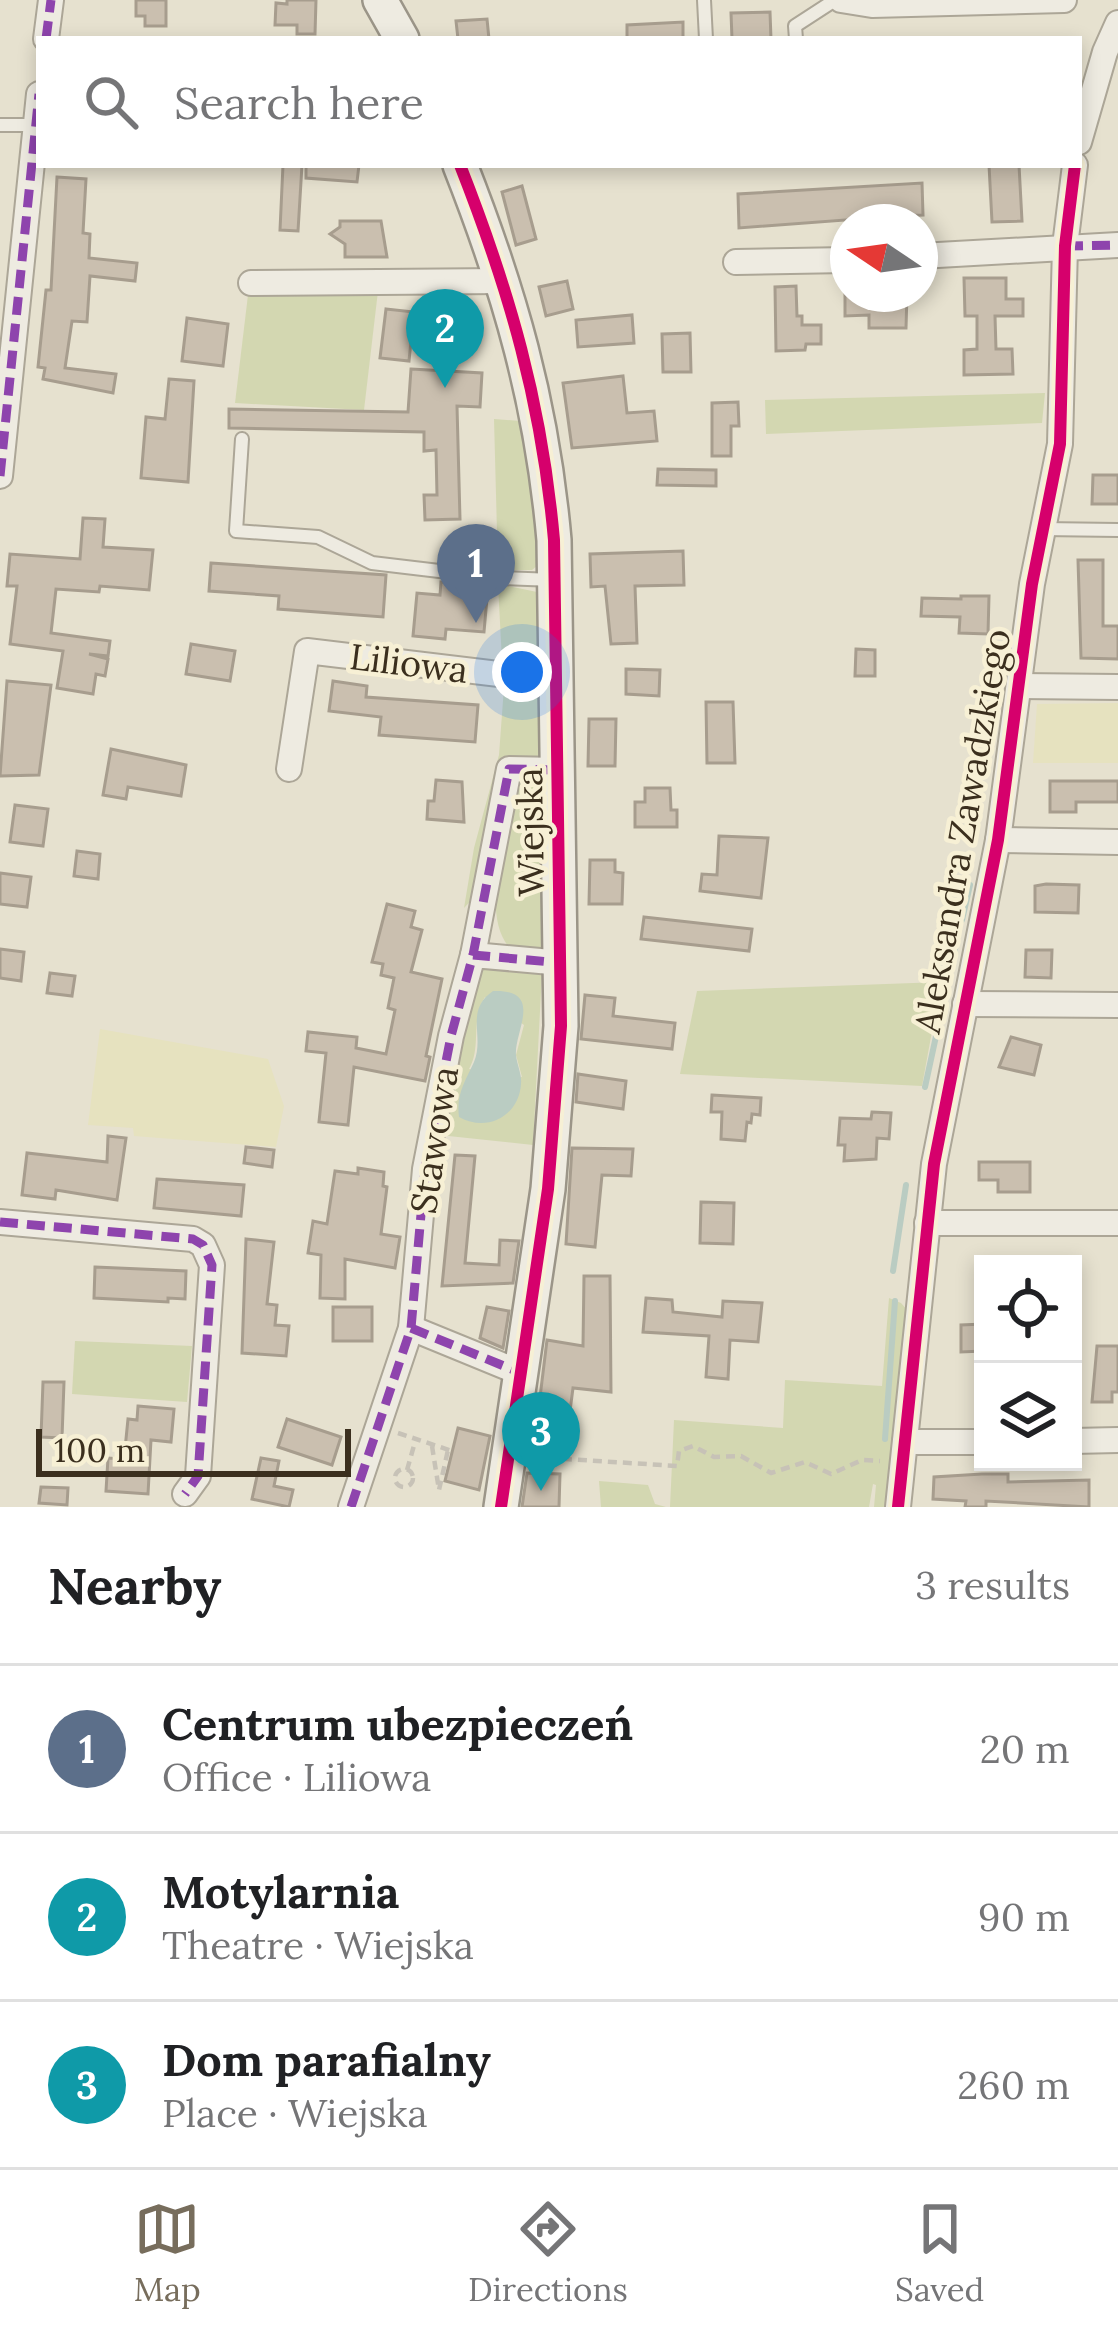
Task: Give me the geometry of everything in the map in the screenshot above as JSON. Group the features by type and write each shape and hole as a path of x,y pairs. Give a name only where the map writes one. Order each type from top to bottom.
{"street":[{"path":"46,36 51,0"},
{"path":"380,0 400,36"},
{"path":"838,0 872,5 1064,0"},
{"path":"1082,132 1118,23"},
{"path":"0,476 8,308 36,117"},
{"name":"Wiejska","path":"461,168 524,349 548,470 555,580 562,963 548,1189 501,1507"},
{"name":"Aleksandra Zawadzkiego","path":"898,1507 944,1103 998,840 1041,528 1060,444 1065,246 1075,168"},
{"path":"938,255 1118,245"},
{"path":"736,262 830,260"},
{"path":"251,283 503,281"},
{"name":"Liliowa","path":"289,770 307,652 557,680"},
{"name":"Aleksandra Zawadzkiego","path":"1020,686 1118,687"},
{"name":"Stawowa","path":"351,1507 411,1328 425,1168 509,769 559,770"},
{"path":"998,840 1118,842"},
{"path":"473,956 562,963"},
{"path":"965,1004 1118,1005"},
{"path":"0,1222 193,1239 209,1253 199,1476 185,1494"},
{"path":"927,1223 1118,1223"},
{"path":"411,1328 521,1373"},
{"path":"1082,1441 1118,1440"},
{"path":"904,1452 974,1443"}],"lane":[{"path":"704,0 706,36"},
{"path":"796,36 796,26 838,0"},
{"path":"0,125 35,125"},
{"path":"242,439 236,531 319,537 372,563 555,580"},
{"path":"1041,528 1118,530"}],"path":[{"path":"375,1427 450,1451 439,1490 432,1446"},
{"path":"407,1470 415,1442"},
{"path":"521,1456 677,1466 679,1451 693,1446 713,1457 741,1456 771,1473 805,1462 832,1474 862,1460 904,1452"}],"shaded area":[{"path":"1118,703 1118,763 1033,763 1037,704"},
{"path":"493,991 509,992 523,1004 516,1055 521,1084 508,1113 480,1123 459,1117 459,1102 477,1052 479,1007"},
{"path":"100,1029 268,1059 284,1106 276,1147 134,1136 133,1128 88,1125"}],"green space":[{"path":"378,291 364,410 235,403 248,295"},
{"path":"1045,393 1042,423 766,434 765,400"},
{"path":"494,419 520,421 529,462 538,565 532,570 498,570"},
{"path":"498,584 537,592 538,662 530,667 502,661"},
{"path":"321,664 539,688 541,762 507,760 480,891 464,908 474,848 499,755 504,687"},
{"path":"540,774 544,951 508,946 496,912 498,869 515,787"},
{"path":"486,965 542,973 533,1145 439,1135 472,978","holes":["485,997 524,1025 516,1055 522,1077 469,1069"]},
{"path":"941,982 922,1086 680,1074 697,991"},
{"path":"889,1298 908,1311 888,1507 874,1507 873,1484 869,1507 670,1507 674,1420 783,1428 785,1380 882,1386"},
{"path":"75,1341 192,1346 187,1402 72,1394"},
{"path":"599,1481 648,1485 655,1504 666,1507 601,1507"}],"building":[{"path":"136,0 166,0 166,26 145,26 145,16 136,16"},
{"path":"287,0 316,0 315,34 297,34 297,25 275,25 276,3 287,4"},
{"path":"770,12 771,36 732,36 731,13"},
{"path":"487,19 489,36 458,36 456,21"},
{"path":"683,22 683,36 627,36 627,25"},
{"path":"283,168 302,168 298,231 280,230"},
{"path":"306,168 359,168 357,182 306,178"},
{"path":"989,168 1019,168 1022,221 992,222"},
{"path":"57,177 86,179 83,233 90,234 89,258 137,263 135,281 90,276 87,322 72,321 65,368 116,374 113,393 43,379 45,368 38,367 46,290 51,290"},
{"path":"922,183 923,204 830,204 830,221 739,228 738,194"},
{"path":"522,186 536,239 516,245 502,192"},
{"path":"340,221 381,221 387,257 345,257 345,244 330,234 340,227"},
{"path":"964,278 1006,278 1006,299 1023,299 1023,316 995,316 996,349 1012,349 1013,374 964,375 964,350 977,349 977,316 965,316"},
{"path":"567,281 573,309 546,316 539,287"},
{"path":"796,286 797,316 802,316 802,325 821,325 821,344 776,351 775,287"},
{"path":"386,309 414,312 409,361 380,358"},
{"path":"845,312 906,312 906,328 869,328 869,315 845,316"},
{"path":"632,315 634,343 578,347 576,320"},
{"path":"187,318 228,324 223,366 182,361"},
{"path":"690,333 691,372 663,372 662,334"},
{"path":"411,369 482,373 480,407 457,406 460,519 425,520 424,495 437,495 436,450 424,451 424,432 229,428 229,409 408,412"},
{"path":"623,376 627,413 654,411 657,441 572,448 563,383"},
{"path":"169,379 194,381 188,482 141,478 146,417 165,419"},
{"path":"738,402 739,426 731,426 731,456 712,456 712,403"},
{"path":"658,469 716,470 716,486 657,485"},
{"path":"1093,475 1118,475 1118,504 1092,504"},
{"path":"83,518 105,519 103,547 153,550 149,590 56,589 51,633 110,641 108,656 89,654 108,659 105,676 96,674 93,694 57,688 63,651 10,644 17,586 7,586 10,554 80,559"},
{"path":"683,551 684,585 635,586 637,643 611,644 605,586 591,587 590,554"},
{"path":"1078,560 1103,560 1103,626 1118,626 1118,659 1081,658"},
{"path":"211,563 386,575 383,617 278,609 279,596 209,591"},
{"path":"441,582 488,587 484,632 446,629 445,639 413,636 417,593 440,595"},
{"path":"989,596 988,634 959,633 960,617 921,616 922,598"},
{"path":"191,644 235,651 230,681 186,674"},
{"path":"856,649 875,650 875,676 855,676"},
{"path":"626,669 660,670 659,696 626,694"},
{"path":"7,681 51,685 39,775 0,776"},
{"path":"333,681 367,686 366,697 478,705 475,742 379,735 381,717 329,711"},
{"path":"706,702 733,702 735,763 707,763"},
{"path":"589,719 616,719 615,766 588,766"},
{"path":"111,749 186,765 181,796 128,787 126,799 103,795"},
{"path":"436,780 462,782 464,822 427,819"},
{"path":"1050,781 1118,781 1118,802 1076,802 1076,812 1050,812"},
{"path":"645,788 670,788 677,827 635,827 635,802 645,802"},
{"path":"15,805 48,809 43,846 10,842"},
{"path":"719,836 768,838 761,898 700,891 702,874 717,875"},
{"path":"77,851 100,854 98,879 74,876"},
{"path":"590,860 615,860 615,872 623,873 622,904 589,904"},
{"path":"0,873 31,877 27,907 0,904"},
{"path":"1079,885 1078,913 1035,912 1035,886"},
{"path":"387,904 415,911 411,927 422,930 411,972 442,979 425,1081 354,1067 348,1125 319,1122 326,1053 306,1051 308,1032 357,1037 356,1048 386,1054 395,1010 388,1008 394,978 381,975 383,964 372,962"},
{"path":"644,917 752,929 749,951 641,939"},
{"path":"0,949 24,952 21,981 0,978"},
{"path":"1026,950 1052,950 1051,978 1025,977"},
{"path":"50,973 75,976 72,996 47,993"},
{"path":"585,995 615,998 613,1016 675,1023 672,1049 581,1039"},
{"path":"1011,1037 1041,1045 1034,1075 999,1067"},
{"path":"578,1074 626,1081 623,1109 576,1102"},
{"path":"712,1095 761,1098 760,1115 752,1114 751,1123 747,1122 745,1141 721,1139 722,1112 711,1112"},
{"path":"872,1112 891,1113 889,1139 877,1138 876,1159 844,1161 845,1145 838,1145 840,1118 871,1119"},
{"path":"108,1136 126,1138 117,1200 56,1190 55,1199 22,1195 27,1153 107,1162"},
{"path":"246,1147 274,1150 272,1167 244,1163"},
{"path":"572,1148 633,1149 631,1176 602,1175 595,1247 566,1244"},
{"path":"455,1155 475,1156 465,1263 499,1265 500,1240 519,1241 513,1283 442,1286"},
{"path":"979,1162 1030,1162 1030,1192 998,1192 998,1180 979,1180"},
{"path":"358,1168 384,1172 383,1186 387,1187 381,1234 400,1237 395,1268 345,1259 345,1299 320,1298 321,1255 308,1253 313,1221 327,1224 335,1171 358,1174"},
{"path":"157,1179 244,1185 241,1216 154,1208"},
{"path":"701,1202 734,1203 733,1244 700,1243"},
{"path":"246,1239 274,1242 267,1304 277,1305 275,1325 289,1326 286,1356 242,1353"},
{"path":"95,1267 186,1271 185,1299 94,1298"},
{"path":"584,1276 610,1276 611,1392 573,1388 567,1434 536,1430 547,1340 583,1346"},
{"path":"646,1298 672,1300 673,1312 722,1317 723,1301 762,1303 758,1342 730,1340 728,1379 706,1377 709,1336 643,1332"},
{"path":"333,1307 372,1307 372,1341 333,1341"},
{"path":"487,1307 509,1311 503,1348 480,1338"},
{"path":"974,1324 974,1351 961,1352 961,1325"},
{"path":"1097,1346 1118,1346 1118,1392 1112,1392 1112,1402 1092,1402"},
{"path":"43,1382 64,1382 62,1438 41,1437"},
{"path":"138,1406 174,1409 171,1442 151,1440 148,1494 106,1491 108,1458 124,1459 128,1419 137,1420"},
{"path":"287,1419 341,1437 332,1465 278,1447"},
{"path":"458,1428 490,1436 479,1490 445,1481"},
{"path":"261,1458 279,1461 274,1486 293,1490 289,1507 252,1499"},
{"path":"527,1473 560,1474 559,1507 522,1507"},
{"path":"1008,1474 1008,1482 1089,1480 1089,1507 986,1501 986,1507 965,1507 966,1501 933,1499 934,1477"},
{"path":"41,1487 68,1488 67,1505 39,1503"}],"waterway":[{"path":"962,920 970,885"},
{"path":"925,1087 956,944"},
{"path":"893,1271 906,1185"},
{"path":"885,1439 895,1301"}],"marked path":[{"path":"46,36 51,0"},
{"path":"0,476 36,123"},
{"path":"1065,246 1118,245"},
{"path":"473,955 509,769 559,770"},
{"path":"351,1507 411,1328 425,1169 451,1036 473,955 562,963"},
{"path":"0,1222 193,1239 203,1245 212,1265 198,1476 185,1494"},
{"path":"411,1328 521,1373"}],"cycle path":[{"path":"461,168 521,349 541,442 554,540 561,1026 548,1189 501,1507"},
{"path":"898,1507 934,1164 998,840 1032,584 1060,444 1065,246 1075,168"}],"place":[{"name":"Motylarnia","path":"445,388"},
{"name":"Centrum ubezpieczeń","path":"476,623"},
{"name":"Dom parafialny","path":"541,1491"}]}
